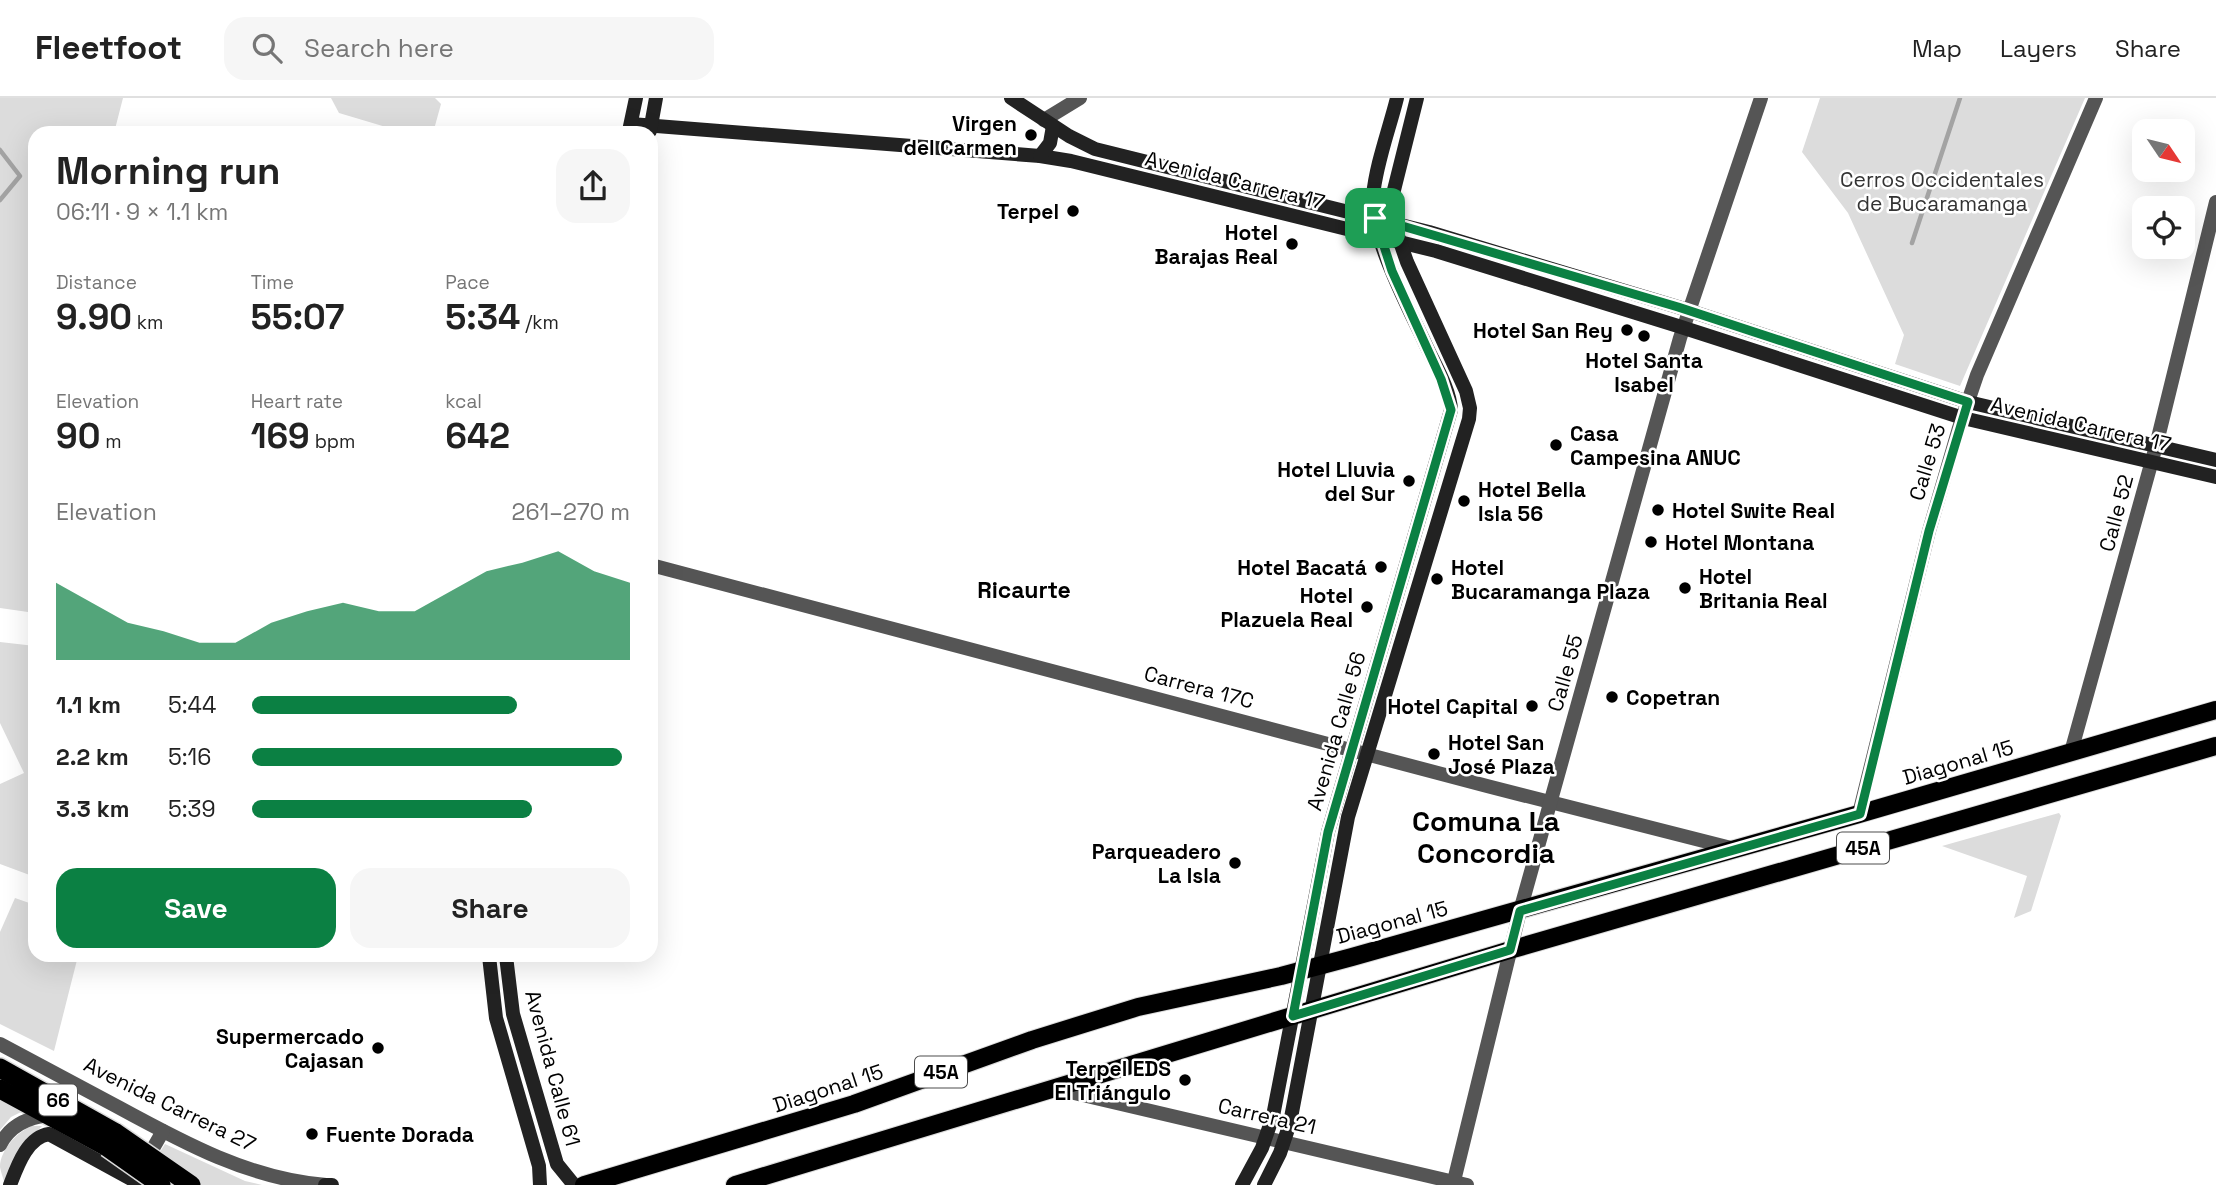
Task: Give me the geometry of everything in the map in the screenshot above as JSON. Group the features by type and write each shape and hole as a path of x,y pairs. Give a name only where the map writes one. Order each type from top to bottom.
{"highway":[{"name":"66","path":"0,1068 111,1140 191,1185"},
{"name":"66","path":"0,1089 51,1115 111,1140 161,1185"}],"main road":[{"path":"630,126 635,98"},
{"path":"650,126 656,98"},
{"name":"Avenida Carrera 17","path":"1011,98 1048,123 1096,149 1392,222 1689,311 1968,402 2216,460"},
{"name":"Avenida Calle 56","path":"1264,1185 1285,1142 1359,752 1451,410 1441,379 1392,271 1375,218 1372,197 1397,98"},
{"path":"1392,222 1390,200 1418,98"},
{"path":"1040,156 1050,143 1048,123"},
{"name":"Avenida Carrera 17","path":"658,129 1040,156 1071,161 1436,251 1962,418 2216,477"},
{"name":"Avenida Calle 56","path":"1242,1185 1266,1138 1276,1104 1326,841 1359,752 1469,419 1470,408 1463,383 1392,222"},
{"name":"Diagonal 15","path":"584,1185 854,1104 1032,1040 1138,1007 1302,971 1520,911 2216,710"},
{"name":"45A","path":"735,1185 779,1178 1057,1089 1510,950 2216,746"},
{"name":"Avenida Calle 61","path":"490,962 496,1018 539,1166 540,1185"},
{"name":"Avenida Calle 61","path":"507,962 513,1014 557,1164 574,1185"},
{"path":"10,1185 32,1143 49,1134 138,1183"},
{"path":"325,1185 332,1185"}],"street":[{"path":"1048,123 1080,98"},
{"name":"Calle 55","path":"1458,1184 1510,950 1550,802 1689,311 1761,98"},
{"name":"Calle 53","path":"1860,814 1929,531 1962,418 1977,375 2096,98"},
{"name":"Calle 52","path":"2071,752 2156,446 2216,202"},
{"name":"Carrera 17C","path":"658,567 1737,849"},
{"name":"Avenida Carrera 27","path":"0,1044 163,1131 243,1168 274,1177 325,1185"},
{"name":"Carrera 21","path":"1057,1089 1458,1184"},
{"path":"0,1145 12,1129 24,1121 51,1115"},
{"path":"138,1183 163,1131"}],"green space":[{"path":"0,98 123,98 116,126 28,126 28,612 0,608"},
{"path":"331,98 435,98 441,104 435,126 383,126 339,113"},
{"name":"Cerros Occidentales de Bucaramanga","path":"1820,98 2085,98 1960,386 1895,364 1904,335 1848,213 1802,152"},
{"path":"0,642 28,645 28,874 0,864 0,784 24,773 0,723"},
{"path":"2059,813 2061,816 2031,911 2014,918 2027,876 1942,846"},
{"path":"15,898 28,903 28,962 76,962 54,1051 0,1024 0,932"},
{"path":"0,1099 23,1111 11,1117 0,1130"},
{"path":"32,1126 42,1126 26,1143 5,1185 0,1167 3,1154 16,1137"},
{"path":"165,1144 245,1181 262,1185 154,1185 144,1177"}],"waterway":[{"path":"1912,243 1960,98"},
{"path":"0,150 20,176 0,200"}],"place":[{"name":"Virgen del Carmen","path":"1031,135"},
{"name":"Terpel","path":"1073,211"},
{"name":"Hotel Barajas Real","path":"1292,244"},
{"name":"Hotel San Rey","path":"1627,330"},
{"name":"Hotel Santa Isabel","path":"1644,336"},
{"name":"Casa Campesina ANUC","path":"1556,445"},
{"name":"Hotel Lluvia del Sur","path":"1409,481"},
{"name":"Hotel Bella Isla 56","path":"1464,501"},
{"name":"Hotel Swite Real","path":"1658,510"},
{"name":"Hotel Montana","path":"1651,542"},
{"name":"Hotel Bacatá","path":"1381,567"},
{"name":"Hotel Bucaramanga Plaza","path":"1437,579"},
{"name":"Hotel Britania Real","path":"1685,588"},
{"name":"Hotel Plazuela Real","path":"1367,607"},
{"name":"Copetran","path":"1612,697"},
{"name":"Hotel Capital","path":"1532,706"},
{"name":"Hotel San José Plaza","path":"1434,754"},
{"name":"Parqueadero La Isla","path":"1235,863"},
{"name":"Supermercado Cajasan","path":"378,1048"},
{"name":"Terpel EDS El Triángulo","path":"1185,1080"},
{"name":"Fuente Dorada","path":"312,1134"}],"district":[{"name":"Ricaurte","path":"1024,590"},
{"name":"Comuna La Concordia","path":"1486,837"}],"route":[{"path":"1375,218 1678,307 1968,402 1929,531 1860,814 1520,911 1510,950 1293,1016 1328,832 1451,410 1441,379 1385,254 1375,218"}]}
